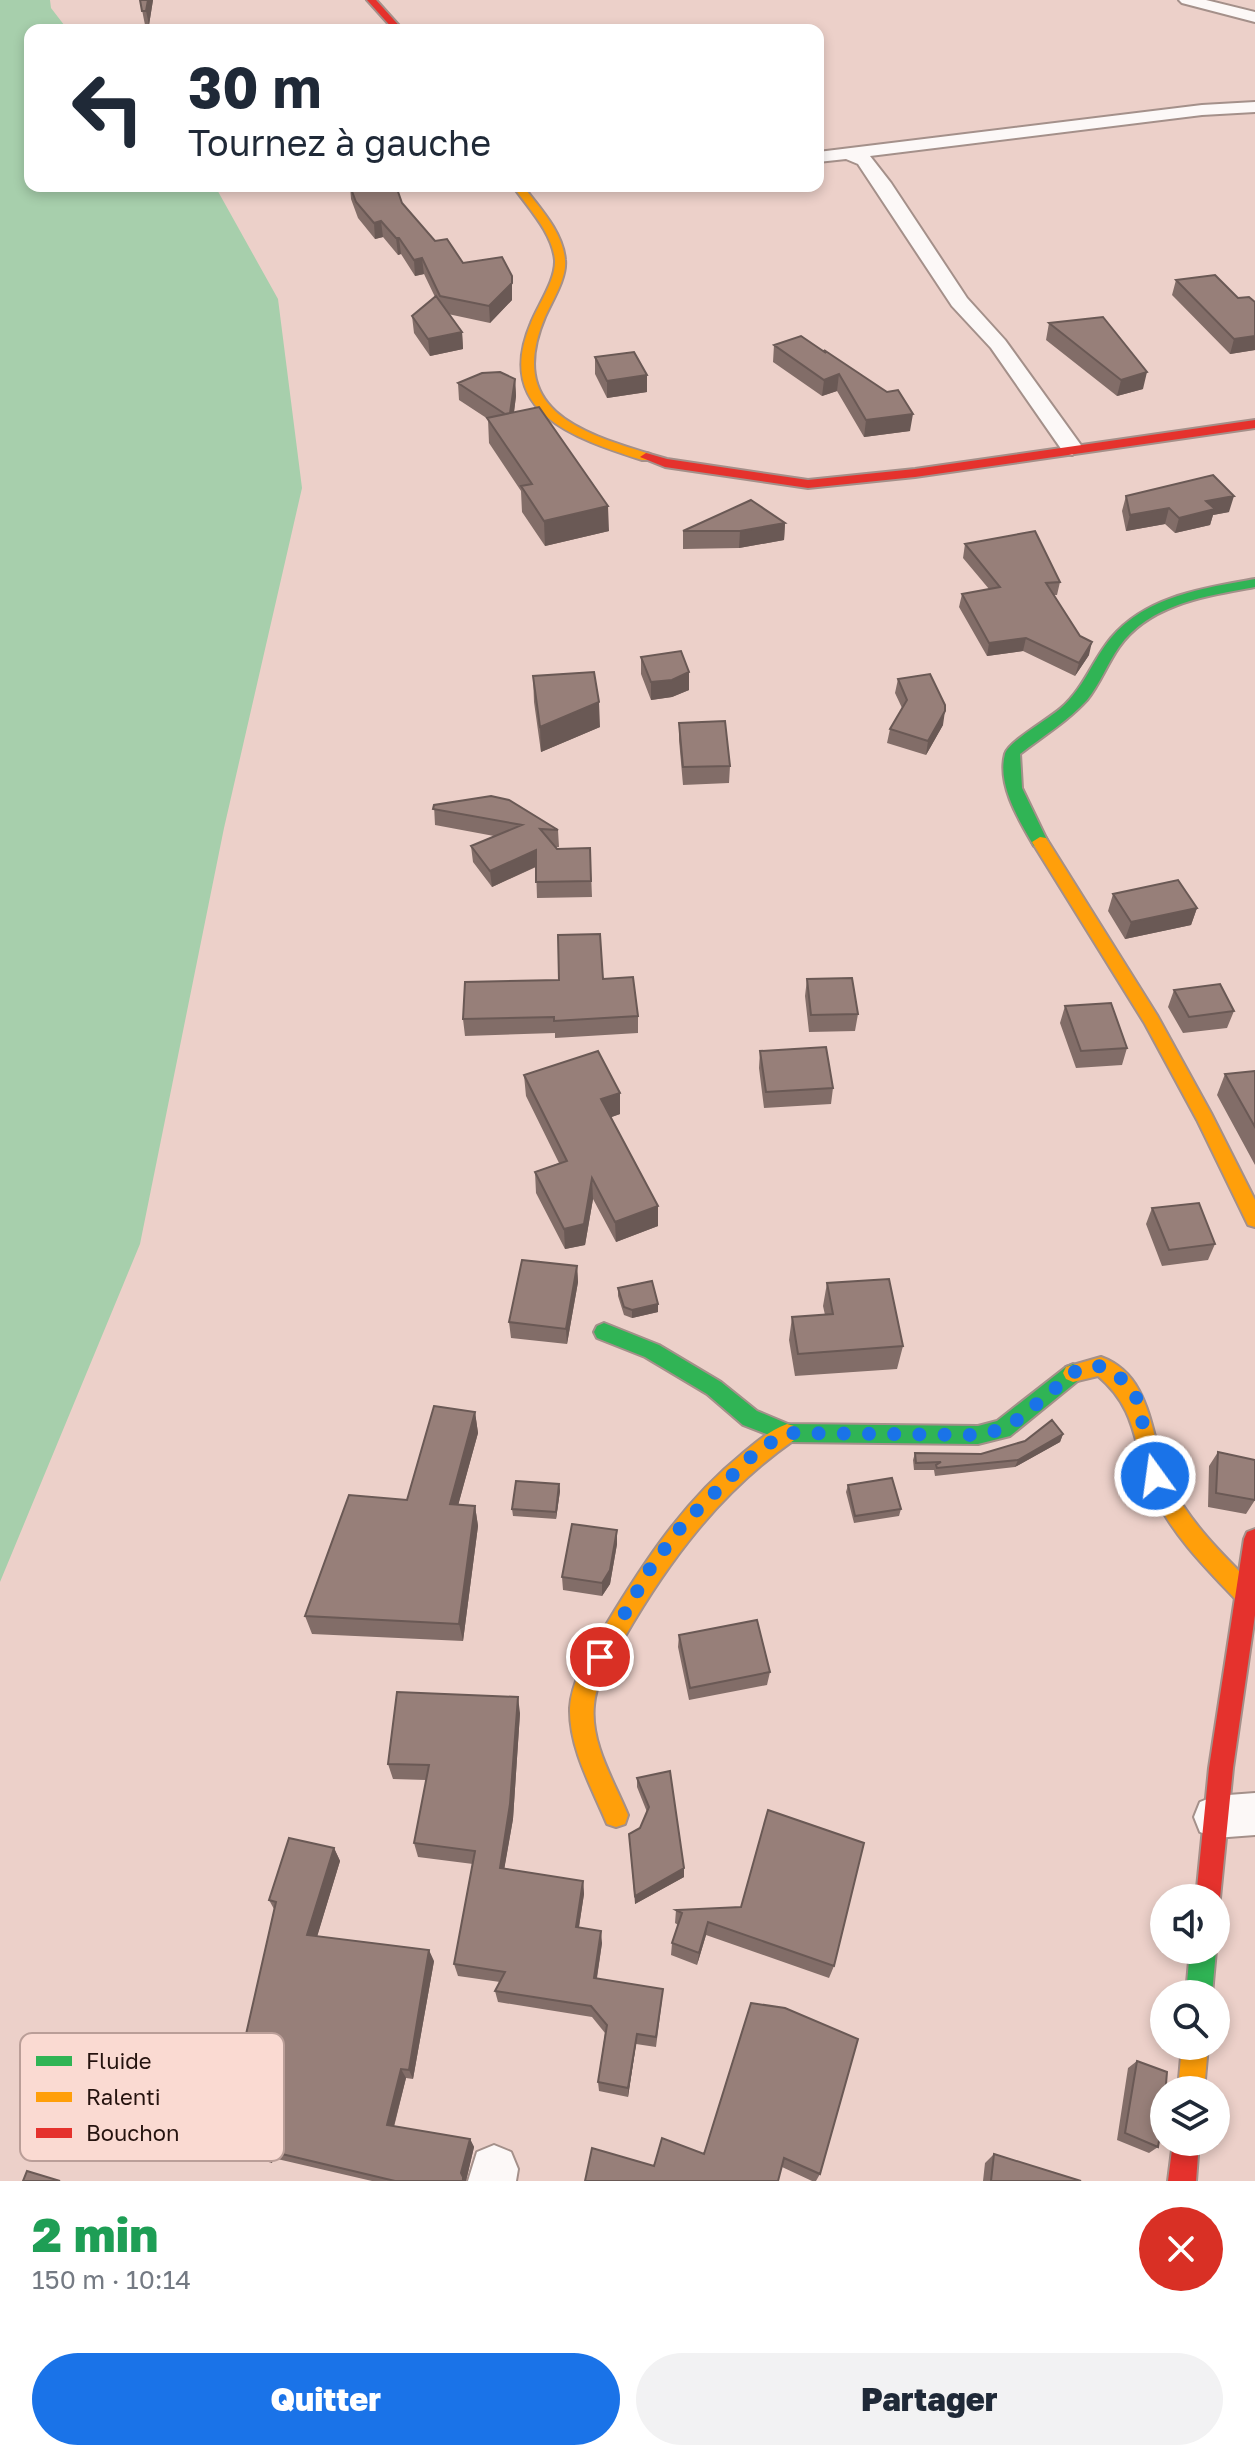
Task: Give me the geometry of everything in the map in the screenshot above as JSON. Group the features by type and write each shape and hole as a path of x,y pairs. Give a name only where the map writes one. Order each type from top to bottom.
{"street":[{"path":"371,0 393,24"},
{"path":"1187,0 1255,17"},
{"path":"824,156 1202,110 1255,107"},
{"path":"849,154 864,160 882,183 959,302 998,344 1072,448"},
{"path":"527,192 550,229 561,263 529,344 527,373 536,401 557,423 596,441 665,463 808,484 915,473 1255,424"},
{"path":"1255,583 1151,610 1131,624 1116,641 1100,673 1076,703 1013,752 1010,776 1023,810 1063,885 1112,954 1204,1113 1255,1219"},
{"path":"604,1332 652,1351 714,1388 750,1418 787,1433 978,1435 1003,1429 1020,1418 1077,1370 1101,1366 1125,1381 1137,1399 1155,1476 1173,1508 1215,1562 1246,1594"},
{"path":"616,1815 591,1751 582,1707 600,1657 651,1567 684,1523 758,1450 787,1433"},
{"path":"1213,1884 1235,1816 1246,1594 1255,1539"},
{"path":"1182,2181 1185,2156"}],"shaded area":[{"path":"0,0 50,0 51,8 63,24 24,24 24,192 218,192 278,299 302,488 224,828 140,1244 0,1582"}],"building":[{"path":"140,0 148,0 146,11 142,11"},
{"path":"352,192 398,192 402,203 435,241 447,239 463,263 502,257 512,276 512,283 489,306 440,296 422,258 414,260 399,238 381,221 374,223 356,202"},
{"path":"1215,275 1238,298 1249,297 1255,302 1255,336 1234,339 1176,280"},
{"path":"436,296 462,332 428,339 412,316"},
{"path":"1103,317 1147,372 1121,380 1049,323"},
{"path":"801,336 887,392 898,390 913,414 866,420 839,374 824,380 774,345"},
{"path":"634,352 647,375 607,381 595,357"},
{"path":"500,372 515,379 510,413 505,414 458,383 482,373"},
{"path":"539,407 608,506 544,521 521,486 532,484 487,418"},
{"path":"1213,475 1234,496 1206,501 1215,509 1179,518 1169,508 1130,515 1126,496"},
{"path":"751,500 785,523 740,531 683,531"},
{"path":"1035,531 1060,582 1046,583 1080,636 1092,642 1079,663 1026,638 989,643 962,594 1000,587 965,544"},
{"path":"681,651 689,672 672,680 651,682 641,657"},
{"path":"594,672 599,702 540,727 533,676"},
{"path":"930,674 945,711 928,741 890,729 907,700 898,679"},
{"path":"725,721 730,766 683,767 679,723"},
{"path":"491,796 509,800 558,830 540,829 557,849 590,848 591,881 536,882 536,850 490,871 471,846 522,825 433,809 434,805"},
{"path":"1178,880 1197,908 1131,922 1113,894"},
{"path":"600,934 603,979 633,977 638,1016 554,1021 554,1017 463,1019 465,982 559,980 558,935"},
{"path":"852,978 858,1014 811,1015 807,979"},
{"path":"1220,984 1234,1011 1189,1017 1174,990"},
{"path":"1111,1003 1127,1048 1081,1051 1065,1006"},
{"path":"826,1047 833,1088 766,1092 760,1051"},
{"path":"598,1051 620,1093 601,1099 658,1206 615,1222 592,1178 584,1224 564,1229 535,1172 567,1161 524,1075"},
{"path":"1255,1071 1255,1127 1225,1074"},
{"path":"1199,1203 1215,1244 1169,1250 1152,1208"},
{"path":"522,1260 577,1266 566,1329 509,1322"},
{"path":"889,1279 903,1346 798,1354 792,1317 833,1314 827,1283"},
{"path":"652,1281 658,1304 632,1310 624,1307 618,1288"},
{"path":"434,1406 475,1412 450,1504 475,1506 459,1624 305,1616 349,1495 407,1500"},
{"path":"1052,1420 1063,1434 1018,1460 937,1468 936,1465 941,1462 916,1463 915,1453 981,1454 1025,1441"},
{"path":"1218,1452 1255,1460 1255,1500 1216,1493"},
{"path":"892,1478 901,1509 855,1516 848,1485"},
{"path":"516,1481 559,1484 556,1512 512,1509"},
{"path":"572,1524 617,1530 610,1570 602,1583 562,1577"},
{"path":"757,1620 770,1672 690,1688 679,1635"},
{"path":"397,1692 518,1697 510,1804 500,1868 583,1881 576,1927 601,1931 594,1978 663,1989 656,2037 637,2034 628,2088 598,2082 607,2025 591,2006 495,1991 505,1972 454,1964 475,1851 414,1843 429,1765 388,1764"},
{"path":"670,1771 684,1868 635,1896 629,1834 640,1828 649,1807 637,1778"},
{"path":"768,1810 864,1843 834,1966 708,1922 699,1953 672,1943 682,1913 676,1910 741,1907"},
{"path":"289,1838 334,1848 307,1935 429,1950 409,2070 401,2069 387,2125 470,2139 461,2173 463,2181 395,2181 284,2155 284,2033 246,2033 276,1902 269,1900"},
{"path":"751,2003 785,2008 858,2039 820,2174 784,2158 778,2181 585,2181 592,2148 654,2166 662,2138 704,2154"},
{"path":"1137,2061 1167,2072 1167,2076 1150,2076 1150,2144 1125,2133"},
{"path":"994,2154 1081,2181 991,2181"},
{"path":"27,2171 60,2181 23,2181"}],"traffic: fast":[{"path":"1040,842 1015,788 1013,752 1073,706 1086,691 1116,641 1144,615 1180,600 1255,583"},
{"path":"604,1332 652,1351 714,1388 750,1418 787,1433 978,1435 1003,1429 1073,1373"},
{"path":"1200,1980 1202,1964"}],"traffic: slow":[{"path":"522,192 549,229 560,259 557,276 529,345 527,371 533,392 544,410 560,423 602,443 646,457"},
{"path":"1040,842 1151,1020 1205,1118 1255,1219"},
{"path":"1073,1373 1101,1366 1131,1396 1143,1425 1155,1475 1172,1508 1212,1559 1246,1594"},
{"path":"616,1815 584,1733 582,1705 591,1675 652,1572 690,1520 734,1473 787,1433"},
{"path":"1192,2076 1194,2060"}],"traffic: jam":[{"path":"371,0 393,24"},
{"path":"646,457 665,463 808,484 915,473 1255,424"},
{"path":"1209,1884 1221,1768 1255,1539"},
{"path":"1182,2181 1185,2156"}],"route":[{"path":"600,1657 651,1567 684,1523 758,1450 787,1433 978,1435 1003,1429 1020,1418 1077,1370 1101,1366 1125,1381 1137,1399 1155,1476"}]}
